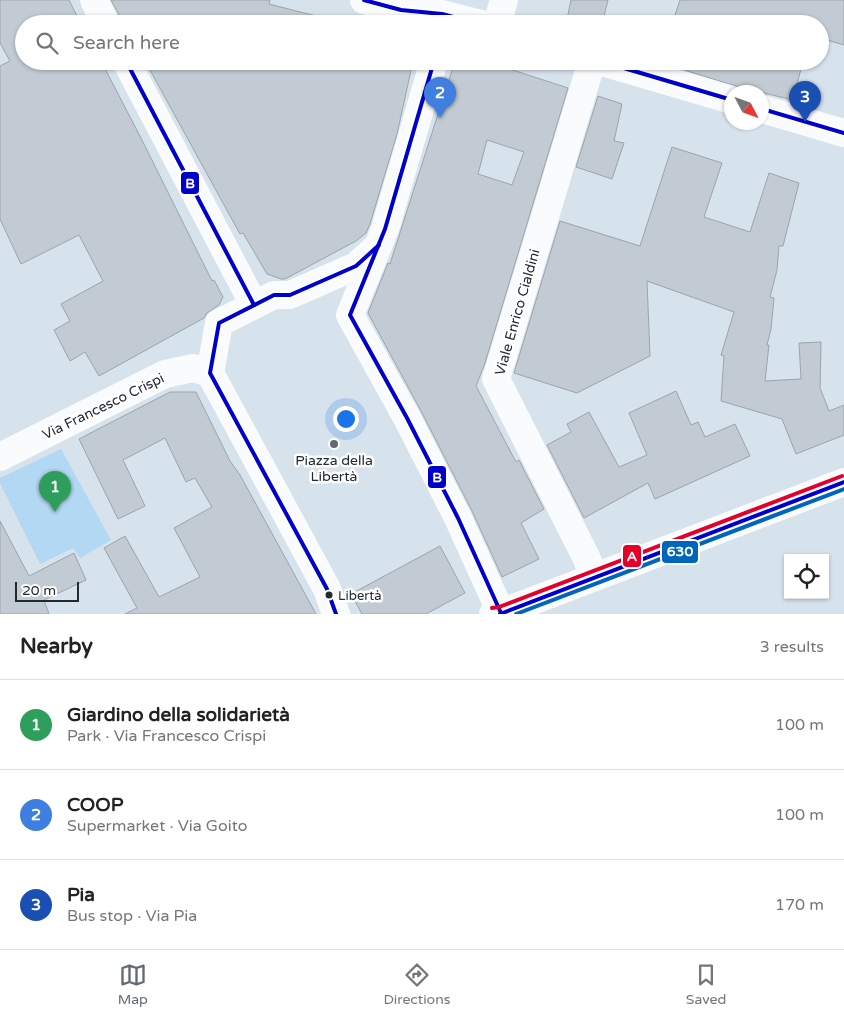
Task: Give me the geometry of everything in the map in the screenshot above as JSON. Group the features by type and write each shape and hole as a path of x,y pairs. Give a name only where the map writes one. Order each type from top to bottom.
{"street":[{"path":"94,0 102,15"},
{"path":"364,0 405,15"},
{"path":"488,15 504,0"},
{"path":"431,15 446,15"},
{"path":"131,70 254,305"},
{"path":"431,70 385,229 350,315 412,426 458,518 498,614 844,482"},
{"name":"Viale Enrico Cialdini","path":"589,70 496,378 583,551 594,578"},
{"path":"630,70 724,98"},
{"path":"769,111 844,133"},
{"path":"336,614 327,589 210,373 219,323 274,295 290,295 356,266 379,245"},
{"name":"Via Francesco Crispi","path":"0,457 165,374 193,368 210,373"}],"shaded area":[{"path":"61,449 111,540 80,558 73,548 40,564 0,483 0,478"}],"building":[{"path":"0,0 69,0 76,15 15,15 15,70 106,70 212,281 214,280 223,297 219,305 207,313 204,318 99,376 85,352 70,361 54,330 70,321 61,304 103,281 79,235 21,264 0,219 0,66 10,61 0,43"},
{"path":"111,0 270,0 269,4 312,15 119,15"},
{"path":"571,0 608,0 604,15 568,15"},
{"path":"680,0 844,0 844,45 829,41 829,15 675,15"},
{"path":"150,70 411,70 397,134 366,233 356,241 285,279 267,274 243,233 240,234"},
{"path":"452,70 513,70 568,88 485,363 476,386 516,462 519,460 544,509 521,523 539,559 502,577 472,511 368,313 388,263 390,264","holes":["487,140 524,152 512,185 478,174"]},
{"path":"684,70 801,70 793,100 769,94 769,85 733,85"},
{"path":"598,96 622,104 614,141 624,143 612,179 576,167"},
{"path":"672,147 722,163 704,217 750,232 769,173 799,183 783,246 779,246 777,270 770,297 774,298 771,329 767,345 769,345 765,381 801,379 799,343 821,342 820,388 829,411 844,405 844,435 796,454 782,419 721,401 724,356 721,355 734,312 647,281 650,356 577,393 514,373 560,221 640,246"},
{"path":"676,391 691,425 698,422 705,437 735,424 750,456 655,499 648,483 584,518 547,445 571,432 567,424 589,412 619,467 647,455 629,413"},
{"path":"170,392 196,392 230,461 240,475 316,614 125,614 137,608 104,548 125,536 159,597 200,577 174,528 212,507 195,478 186,482 165,438 123,460 145,506 118,519 79,439"},
{"path":"0,521 29,576 74,553 86,580 44,600 49,614 0,614"},
{"path":"440,546 465,593 426,614 362,614 351,594"}],"transit line":[{"name":"B","path":"364,0 401,10 446,15"},
{"name":"B","path":"131,70 254,305"},
{"name":"B","path":"431,70 385,229 350,315 407,418 458,518 501,613"},
{"name":"B","path":"630,70 724,98"},
{"name":"B","path":"769,111 844,133"},
{"name":"B","path":"336,614 327,589 210,373 219,323 274,295 290,295 356,266 379,245"},
{"name":"A","path":"492,608 499,607 842,476"},
{"name":"B","path":"500,614 844,482"},
{"name":"630","path":"516,614 844,489"}],"place":[{"name":"COOP","path":"440,118"},
{"name":"Pia","path":"805,122"},
{"name":"Piazza della Libertà","path":"334,444"},
{"name":"Giardino della solidarietà","path":"55,512"},
{"name":"Libertà","path":"329,595"}]}
